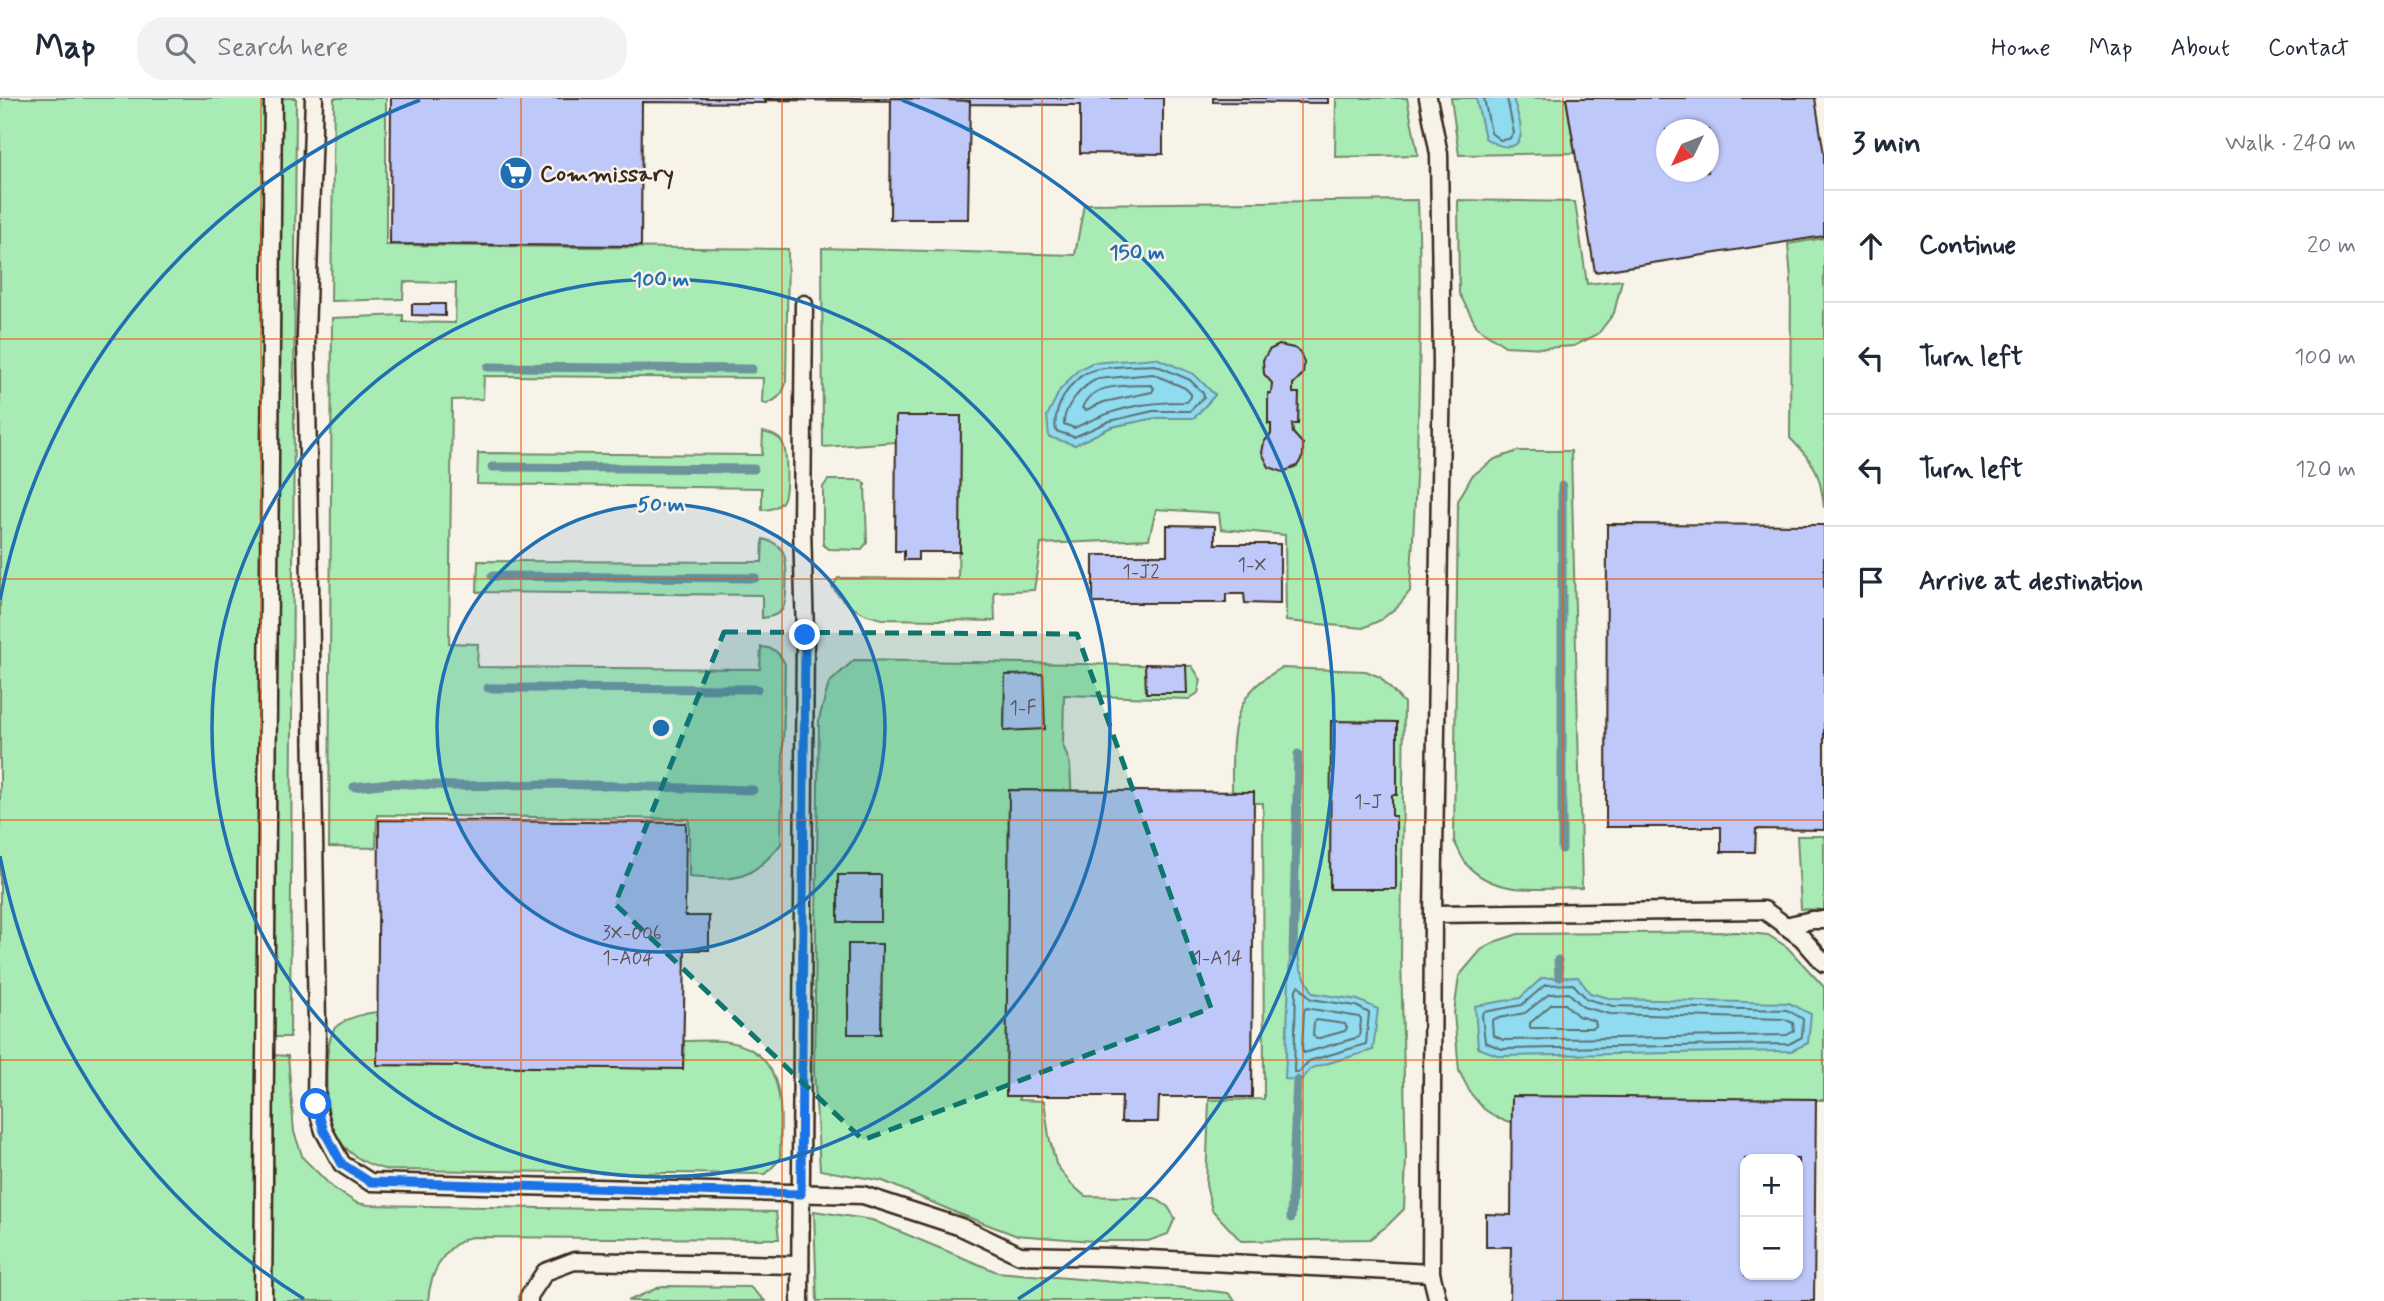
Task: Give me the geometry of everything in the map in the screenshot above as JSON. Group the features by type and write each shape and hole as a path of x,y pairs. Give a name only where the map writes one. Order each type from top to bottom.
{"lane":[{"path":"263,1301 273,98"},
{"path":"314,98 306,335 316,1104 324,1131 342,1164 370,1182 863,1195 961,1227 1020,1255 1431,1273"},
{"path":"1428,98 1439,154 1443,364 1433,915 1431,1273 1438,1301"},
{"path":"800,1301 805,635 802,527 804,304"},
{"path":"1433,915 1763,910 1802,938 1824,963"},
{"path":"1786,926 1824,920"},
{"path":"529,1301 529,1296 545,1272 574,1261 800,1265"}],"highlighted area":[{"path":"724,632 1077,634 1211,1008 863,1140 615,904"}],"green space":[{"path":"0,98 264,98 258,1301 0,1301"},
{"path":"277,98 296,98 290,1037 271,1037"},
{"path":"334,98 386,98 386,245 788,249 786,383 779,396 767,404 762,403 763,378 484,376 483,399 452,400 449,643 478,644 477,667 760,669 761,647 773,650 783,660 781,844 770,857 750,872 718,879 689,877 689,819 377,815 376,848 329,847 332,318 403,315 403,322 455,323 456,283 404,282 403,299 331,301"},
{"path":"1336,98 1407,98 1418,155 1335,157"},
{"path":"1451,98 1566,98 1575,153 1459,155"},
{"path":"1418,200 1419,396 1410,591 1398,606 1381,620 1363,628 1286,621 1285,535 1221,529 1219,513 1156,509 1149,539 1041,544 1034,590 994,592 995,621 882,619 866,615 854,608 832,587 838,578 958,579 961,417 897,416 896,442 823,447 822,248 1075,255 1084,204","holes":["1092,363 1215,394 1194,418 1155,418 1111,427 1074,445 1060,390 1079,370"]},
{"path":"1458,200 1575,202 1587,284 1622,280 1614,313 1598,334 1574,346 1505,346 1477,327 1459,293"},
{"path":"1824,238 1824,508 1821,485 1815,469 1790,438 1791,279 1788,244"},
{"path":"763,432 776,436 782,442 786,463 782,502 767,510 762,510 762,488 477,484 478,453 762,455"},
{"path":"1518,451 1571,451 1582,888 1521,888 1492,882 1467,865 1454,841 1458,501 1472,476 1495,459"},
{"path":"828,480 861,480 865,484 867,543 861,550 829,549 823,545 823,487"},
{"path":"763,539 776,544 782,550 786,589 782,610 762,618 762,595 477,592 478,561 762,562"},
{"path":"854,660 1192,666 1201,680 1198,693 1189,699 1064,695 1063,745 1070,764 1072,803 1018,804 1019,1100 1044,1101 1056,1164 1071,1184 1085,1196 1155,1198 1168,1207 1175,1218 1168,1234 1148,1241 1093,1241 1015,1235 883,1181 820,1170 814,1070 819,719 829,683"},
{"path":"1281,668 1366,671 1380,677 1404,703 1401,956 1406,1159 1404,1209 1370,1239 1241,1241 1212,1210 1206,1185 1209,1100 1264,1099 1263,803 1232,803 1232,758 1235,727 1245,700 1260,682"},
{"path":"1797,836 1824,836 1824,910 1801,909"},
{"path":"1738,932 1768,935 1787,947 1824,987 1824,1100 1520,1097 1520,1124 1499,1119 1484,1109 1471,1094 1459,1071 1454,1013 1459,976 1481,950 1518,934"},
{"path":"377,1012 377,1065 683,1069 684,1041 723,1041 744,1046 760,1056 777,1085 781,1121 780,1159 766,1174 389,1170 372,1165 350,1152 333,1131 328,1110 326,1077 329,1045 337,1026 356,1016"},
{"path":"272,1055 288,1056 294,1132 303,1158 333,1188 357,1203 776,1212 779,1239 471,1237 453,1246 440,1261 432,1280 428,1301 269,1301"},
{"path":"814,1211 872,1220 997,1272 1228,1293 1236,1301 817,1301"},
{"path":"662,1286 750,1287 765,1301 628,1301"}],"water":[{"path":"1476,98 1513,98 1521,128 1520,139 1516,144 1501,146 1485,138"},
{"path":"1156,358 1194,374 1215,395 1194,418 1155,418 1111,427 1075,445 1049,437 1047,416 1060,390 1078,370 1092,363"},
{"path":"1290,954 1298,954 1300,968 1313,993 1358,1000 1378,1009 1373,1050 1312,1068 1301,1080 1285,1079"},
{"path":"1578,977 1590,993 1613,999 1789,1003 1811,1014 1808,1043 1791,1051 1500,1056 1478,1048 1475,1006 1520,998 1542,978"}],"building":[{"path":"391,98 1163,98 1163,154 1080,153 1080,105 944,104 944,101 642,102 641,246 390,244"},
{"path":"891,98 970,101 968,219 890,219"},
{"path":"1213,98 1328,98 1328,103 1213,102"},
{"path":"1566,98 1815,98 1824,154 1824,236 1595,272"},
{"path":"412,304 445,304 445,316 412,315"},
{"path":"1279,345 1300,352 1304,363 1303,374 1293,384 1293,393 1299,393 1298,424 1292,424 1293,433 1303,444 1303,456 1297,466 1283,472 1269,467 1262,453 1264,442 1271,434 1271,424 1268,424 1268,393 1271,393 1272,383 1264,374 1263,360 1269,350"},
{"path":"896,416 961,416 960,552 918,552 918,560 904,560 904,551 895,551"},
{"path":"1607,524 1824,525 1824,830 1756,829 1755,852 1721,852 1721,827 1606,827"},
{"path":"1167,525 1215,526 1215,544 1280,544 1280,604 1245,603 1244,594 1226,594 1226,603 1093,603 1093,555 1167,555"},
{"path":"1145,664 1186,665 1187,693 1146,693"},
{"path":"1043,674 1045,729 1004,731 1005,675"},
{"path":"1331,721 1397,722 1397,795 1392,795 1392,816 1396,816 1396,889 1330,889"},
{"path":"1009,790 1254,792 1252,1097 1159,1097 1158,1122 1121,1122 1122,1096 1006,1096"},
{"path":"379,820 686,823 685,916 709,916 709,950 685,950 683,1069 377,1065"},
{"path":"838,875 881,875 881,922 838,922"},
{"path":"848,944 882,944 881,1034 848,1034"},
{"path":"1512,1096 1816,1099 1814,1301 1510,1301 1511,1247 1486,1247 1486,1214 1511,1215"}],"waterway":[{"path":"488,367 752,369"},
{"path":"492,467 754,469"},
{"path":"1562,486 1562,849"},
{"path":"492,576 755,578"},
{"path":"488,688 757,689"},
{"path":"1293,954 1298,754"},
{"path":"354,787 390,783 456,786 554,784 753,790"},
{"path":"1558,960 1559,977"},
{"path":"1291,1218 1297,1080"}],"place":[{"name":"Commissary","path":"516,173"}],"route":[{"path":"316,1104 324,1131 342,1164 370,1182 801,1194 805,635"}]}
